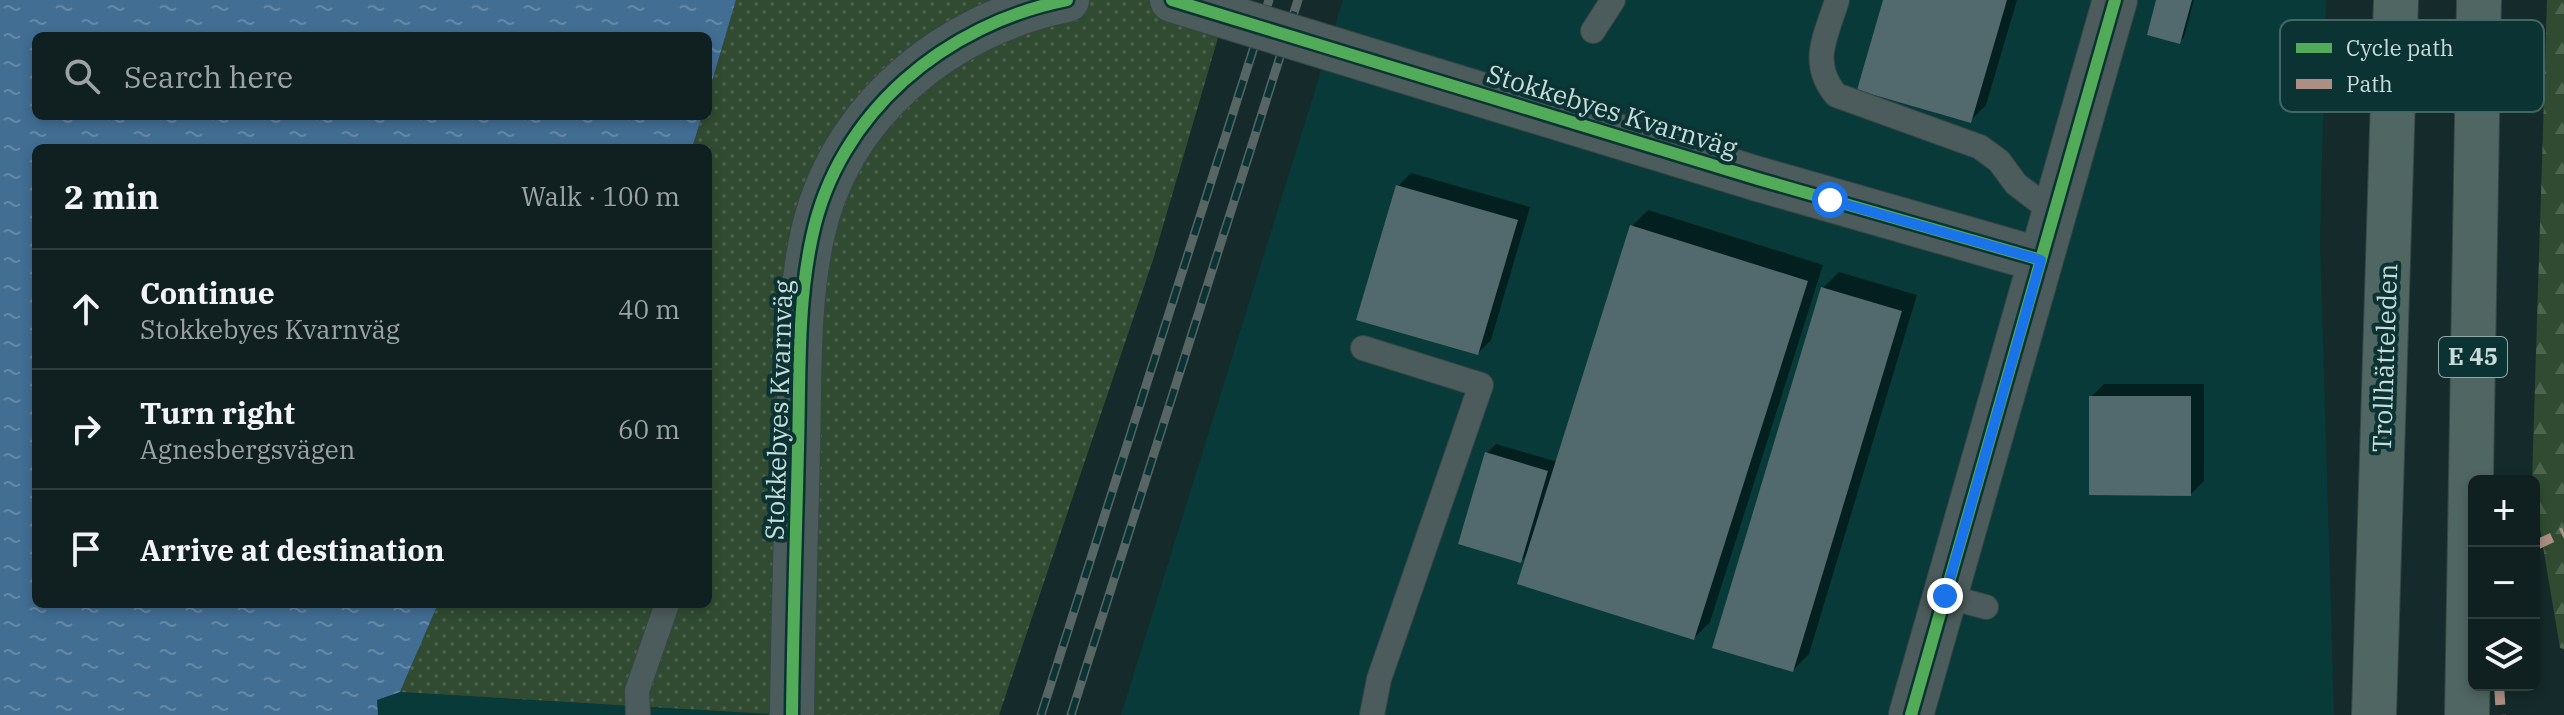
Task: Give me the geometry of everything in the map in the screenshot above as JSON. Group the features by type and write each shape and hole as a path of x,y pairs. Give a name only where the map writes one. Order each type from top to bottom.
{"highway":[{"name":"Trollhätteleden","path":"2395,20 2396,0"},
{"name":"E 45","path":"2479,0 2479,20"},
{"name":"Trollhätteleden","path":"2374,715 2393,112"},
{"name":"E 45","path":"2467,715 2477,112"}],"street":[{"name":"Stokkebyes Kvarnväg","path":"792,714 801,335 812,234 827,191 852,139 885,97 925,63 971,31 1024,9 1067,0"},
{"name":"Stokkebyes Kvarnväg","path":"1172,0 1758,179 2041,260"},
{"path":"1911,715 1966,601 2041,260 2115,0"}],"lane":[{"path":"1593,31 1613,0"},
{"path":"1837,0 1819,60 1822,78 1836,95 1980,147 1999,161 2016,184 2054,213"},
{"path":"1363,348 1481,385 1379,679 1372,715"},
{"path":"638,715 637,691 666,608"}],"shaded area":[{"path":"1343,0 2326,0 2326,20 2280,20 2280,112 2323,112 2320,240 2334,715 1121,715"},
{"path":"400,692 786,715 378,715 377,700"}],"green space":[{"path":"736,0 1229,0 1154,257 999,715 786,715 400,692 436,608 712,608 712,144 693,144 701,120 712,120 712,81"},
{"path":"2547,0 2564,0 2564,649 2560,648 2540,529 2540,475 2532,475"}],"water":[{"path":"0,0 736,0 712,81 712,32 32,32 32,120 701,120 693,144 32,144 32,608 436,608 400,692 377,700 378,715 0,715"}],"building":[{"path":"1883,0 2007,0 1971,123 1857,90"},
{"path":"2156,0 2192,0 2180,44 2147,35"},
{"path":"1396,185 1518,220 1478,355 1356,320"},
{"path":"1630,225 1808,281 1694,640 1517,584"},
{"path":"1821,287 1902,311 1793,672 1712,648"},
{"path":"2089,396 2191,396 2191,496 2089,495"},
{"path":"1485,452 1548,471 1521,563 1458,544"}],"railway":[{"path":"1041,715 1269,0"},
{"path":"1071,715 1298,0"}],"marked path":[{"path":"2540,543 2564,532"},
{"path":"2499,691 2501,715"}],"cycle path":[{"path":"792,715 802,316 807,263 825,192 846,151 872,113 904,81 940,53 980,30 1022,12 1067,0"},
{"path":"1172,0 1758,179 2041,260"},
{"path":"1911,715 2115,0"}],"route":[{"path":"1830,200 2041,260 1945,596"}]}
